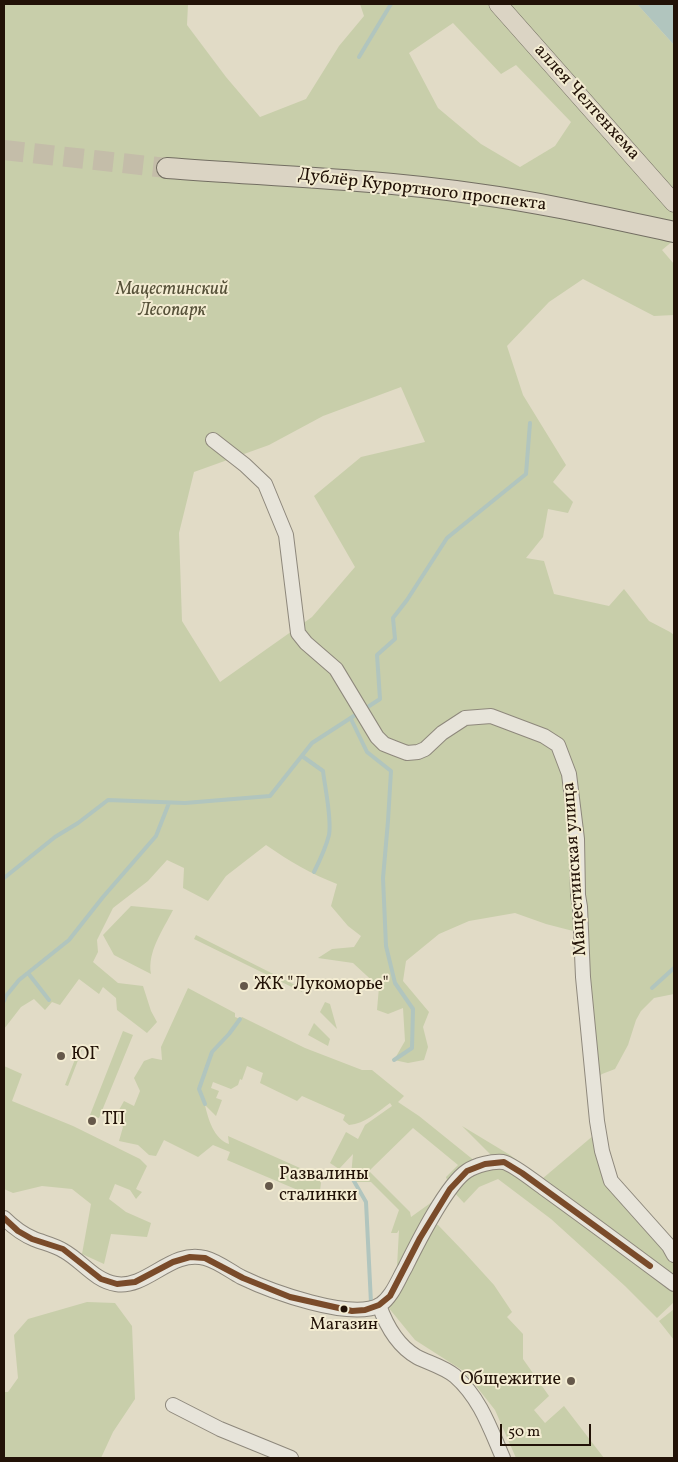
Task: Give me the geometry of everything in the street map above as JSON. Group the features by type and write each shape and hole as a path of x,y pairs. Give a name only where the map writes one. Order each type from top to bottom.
{"highway":[{"name":"Дублёр Курортного проспекта","path":"168,168 287,175 477,194 575,210 674,232"}],"main road":[{"name":"аллея Челтенхема","path":"498,4 674,202"}],"street":[{"name":"Мацестинская улица","path":"213,440 245,465 265,484 286,535 298,633 306,644 336,669 377,737 384,744 407,753 418,752 465,718 491,716 544,736 558,745 569,774 577,840 578,895 584,977 597,1121 602,1151 611,1181 669,1246 674,1255"},
{"path":"4,1218 18,1231 32,1239 63,1249 101,1279 117,1284 135,1282 173,1262 190,1257 205,1258 243,1278 290,1297 352,1311 365,1310 379,1305 390,1296 420,1238 450,1189 467,1171 485,1164 504,1162 621,1243 674,1284"},
{"path":"379,1305 384,1318 404,1349 454,1375 470,1391 482,1408 503,1458"},
{"path":"173,1404 220,1430 292,1458"}],"green space":[{"name":"Мацестинский Лесопарк","path":"4,4 188,4 187,25 226,77 260,117 306,99 339,46 364,16 360,4 637,4 674,45 674,240 662,250 674,264 674,315 654,316 583,279 549,302 507,346 523,395 566,465 553,482 573,502 568,513 548,509 543,537 526,558 544,561 554,594 609,606 624,589 649,621 674,635 674,994 654,998 641,1011 628,1045 615,1069 602,1074 589,1084 577,932 515,913 469,921 439,934 406,961 403,981 429,1012 423,1027 428,1047 424,1060 408,1063 394,1060 405,1041 403,1008 388,1014 377,1010 379,987 353,963 318,958 332,949 354,947 361,936 348,926 331,906 337,884 300,867 266,845 226,876 208,901 183,888 184,868 167,860 148,881 113,908 97,940 98,952 93,962 118,983 143,986 151,1011 157,1022 147,1033 117,1010 116,998 103,987 99,994 79,979 60,1005 52,1002 45,1010 34,999 21,1007 4,1029","holes":["453,23 501,74 516,65 571,122 555,146 520,167 481,144 438,108 409,53","401,387 425,442 361,457 314,496 355,567 312,617 220,682 182,621 179,533 194,472 269,445 323,416"]},
{"path":"131,906 173,910 154,949 150,966 151,974 114,955 103,935"},
{"path":"196,935 303,989 302,992 194,939"},
{"path":"188,988 235,1013 235,1017 240,1019 242,1017 305,1048 362,1070 372,1070 404,1096 398,1102 419,1116 481,1166 498,1162 462,1126 510,1155 542,1179 594,1135 608,1188 674,1255 674,1302 657,1318 625,1286 551,1219 498,1179 479,1187 464,1203 451,1189 430,1222 438,1225 464,1252 494,1285 512,1312 507,1317 523,1334 523,1359 549,1396 534,1410 545,1423 564,1406 604,1458 516,1458 495,1410 465,1372 415,1340 383,1301 396,1285 399,1230 397,1233 391,1233 399,1210 371,1182 356,1182 351,1176 353,1154 339,1169 330,1163 346,1132 358,1139 365,1125 392,1106 390,1103 366,1120 349,1125 343,1120 345,1115 302,1096 297,1101 260,1083 263,1073 247,1066 242,1080 240,1079 238,1085 231,1089 213,1082 211,1088 219,1091 216,1098 222,1100 216,1116 205,1105 210,1122 219,1138 229,1144 228,1136 318,1176 321,1183 319,1199 227,1160 230,1152 213,1145 198,1157 164,1140 156,1156 149,1155 138,1145 119,1141 123,1127 115,1117 124,1101 134,1106 140,1091 134,1078 144,1061 152,1058 162,1060 161,1047","holes":["413,1128 458,1165 446,1177 450,1189 411,1217 410,1212 369,1171"]},
{"path":"325,1002 330,1004 337,1029 320,1012"},
{"path":"314,1023 330,1039 328,1046 308,1035"},
{"path":"123,1031 133,1035 99,1118 90,1115"},
{"path":"79,1049 82,1050 68,1086 65,1085"},
{"path":"4,1066 22,1074 12,1101 73,1126 140,1159 147,1166 136,1189 142,1192 136,1199 130,1190 115,1184 109,1199 126,1212 151,1223 147,1237 111,1234 104,1264 82,1254 91,1204 72,1189 42,1186 13,1193 4,1189"},
{"path":"87,1302 115,1303 132,1326 135,1399 113,1432 101,1458 4,1458 4,1392 8,1392 18,1378 14,1335 28,1319"},
{"path":"674,1309 674,1340 659,1321"}],"water":[{"path":"637,4 673,4 674,45"}],"waterway":[{"path":"359,57 391,4"},
{"path":"4,878 55,837 78,823 108,800 185,803 270,796 312,743 380,699 377,655 395,639 393,618 407,600 447,538 526,474 530,423"},
{"path":"351,719 367,752 391,771 383,878 386,946 395,983 413,1009 412,1048 394,1060"},
{"path":"302,756 323,771 329,812 329,835 323,854 314,872"},
{"path":"4,1001 19,980 69,940 103,897 156,836 169,803"},
{"path":"652,988 674,968"},
{"path":"28,973 49,1000"},
{"path":"205,1104 199,1089 212,1052 240,1019"},
{"path":"351,1176 366,1202 371,1303"}],"tunnel":[{"path":"4,150 167,168"}],"transit line":[{"path":"4,1218 18,1231 32,1239 63,1249 101,1279 117,1284 135,1282 173,1262 190,1257 205,1258 243,1278 290,1297 352,1311 365,1310 379,1305 390,1296 420,1238 450,1189 467,1171 485,1164 504,1162 650,1266"}],"place":[{"name":"ЖК \"Лукоморье\"","path":"244,986"},
{"name":"ЮГ","path":"61,1056"},
{"name":"ТП","path":"92,1121"},
{"name":"Развалины сталинки","path":"269,1186"},
{"name":"Магазин","path":"344,1309"},
{"name":"Общежитие","path":"571,1381"}]}
